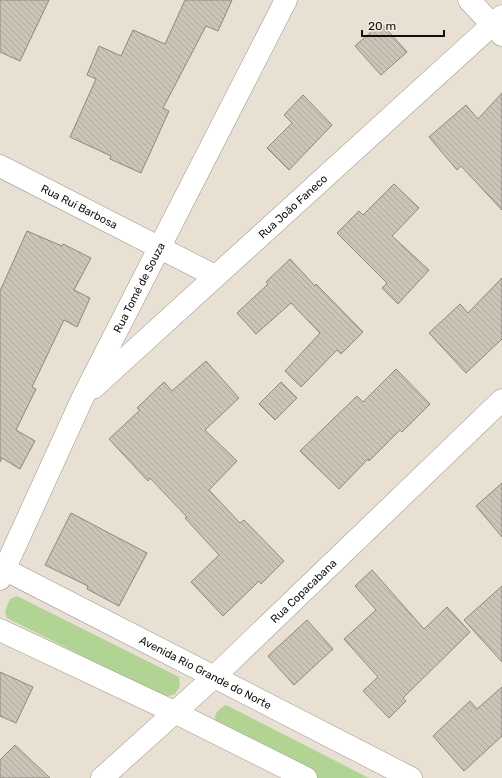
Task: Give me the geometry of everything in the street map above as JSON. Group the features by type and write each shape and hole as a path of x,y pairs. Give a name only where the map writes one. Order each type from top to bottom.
{"street":[{"name":"Rua Tomé de Souza","path":"2,571 83,397 286,0"},
{"path":"469,0 499,25"},
{"name":"Rua João Faneco","path":"83,397 215,276 499,25"},
{"name":"Rua Rui Barbosa","path":"0,166 215,276"},
{"name":"Rua Copacabana","path":"102,778 214,677 502,400"},
{"name":"Avenida Rio Grande do Norte","path":"2,571 411,778"},
{"path":"0,630 174,712 306,778"}],"green space":[{"path":"17,596 179,677 180,686 175,694 165,697 7,618 5,611 10,599"},
{"path":"226,705 369,778 316,778 216,726 215,716 220,709"}],"building":[{"path":"0,0 49,0 20,61 0,52"},
{"path":"185,0 232,0 218,31 206,26 163,108 169,111 141,173 110,159 111,156 70,137 96,79 87,75 99,46 121,56 133,30 165,44"},
{"path":"381,23 407,52 381,75 355,46"},
{"path":"502,93 502,210 461,166 457,170 429,137 466,105 478,119"},
{"path":"303,95 332,125 289,170 267,148 292,123 284,115"},
{"path":"394,184 419,208 392,236 429,270 398,304 382,288 387,283 337,233 359,211 363,215"},
{"path":"27,231 62,246 63,244 91,258 74,290 90,298 77,327 64,320 32,387 36,389 16,430 35,441 20,469 2,458 0,462 0,291"},
{"path":"290,259 315,286 316,284 363,332 341,354 337,350 301,387 285,371 320,333 291,303 256,334 237,313 268,284 266,282"},
{"path":"502,278 502,339 466,373 429,333 460,304 468,313"},
{"path":"206,361 239,398 205,430 237,461 209,490 240,523 244,520 284,561 261,584 259,581 223,616 191,582 219,555 185,518 187,517 150,478 148,481 109,439 140,410 137,408 164,382 172,391"},
{"path":"396,369 430,404 402,432 400,430 369,461 368,459 339,489 300,451 357,396 363,402"},
{"path":"281,382 297,398 275,420 259,404"},
{"path":"502,483 502,537 476,506"},
{"path":"71,513 147,553 119,606 87,589 88,586 45,565"},
{"path":"372,570 424,629 447,607 470,632 403,698 406,701 389,718 363,691 378,677 344,639 376,610 355,586"},
{"path":"502,586 502,662 464,620"},
{"path":"307,620 333,649 294,685 268,656"},
{"path":"0,672 33,687 16,723 0,716"},
{"path":"502,687 502,736 464,771 433,736 470,701 477,709"},
{"path":"15,745 50,778 0,778 0,760"}]}
